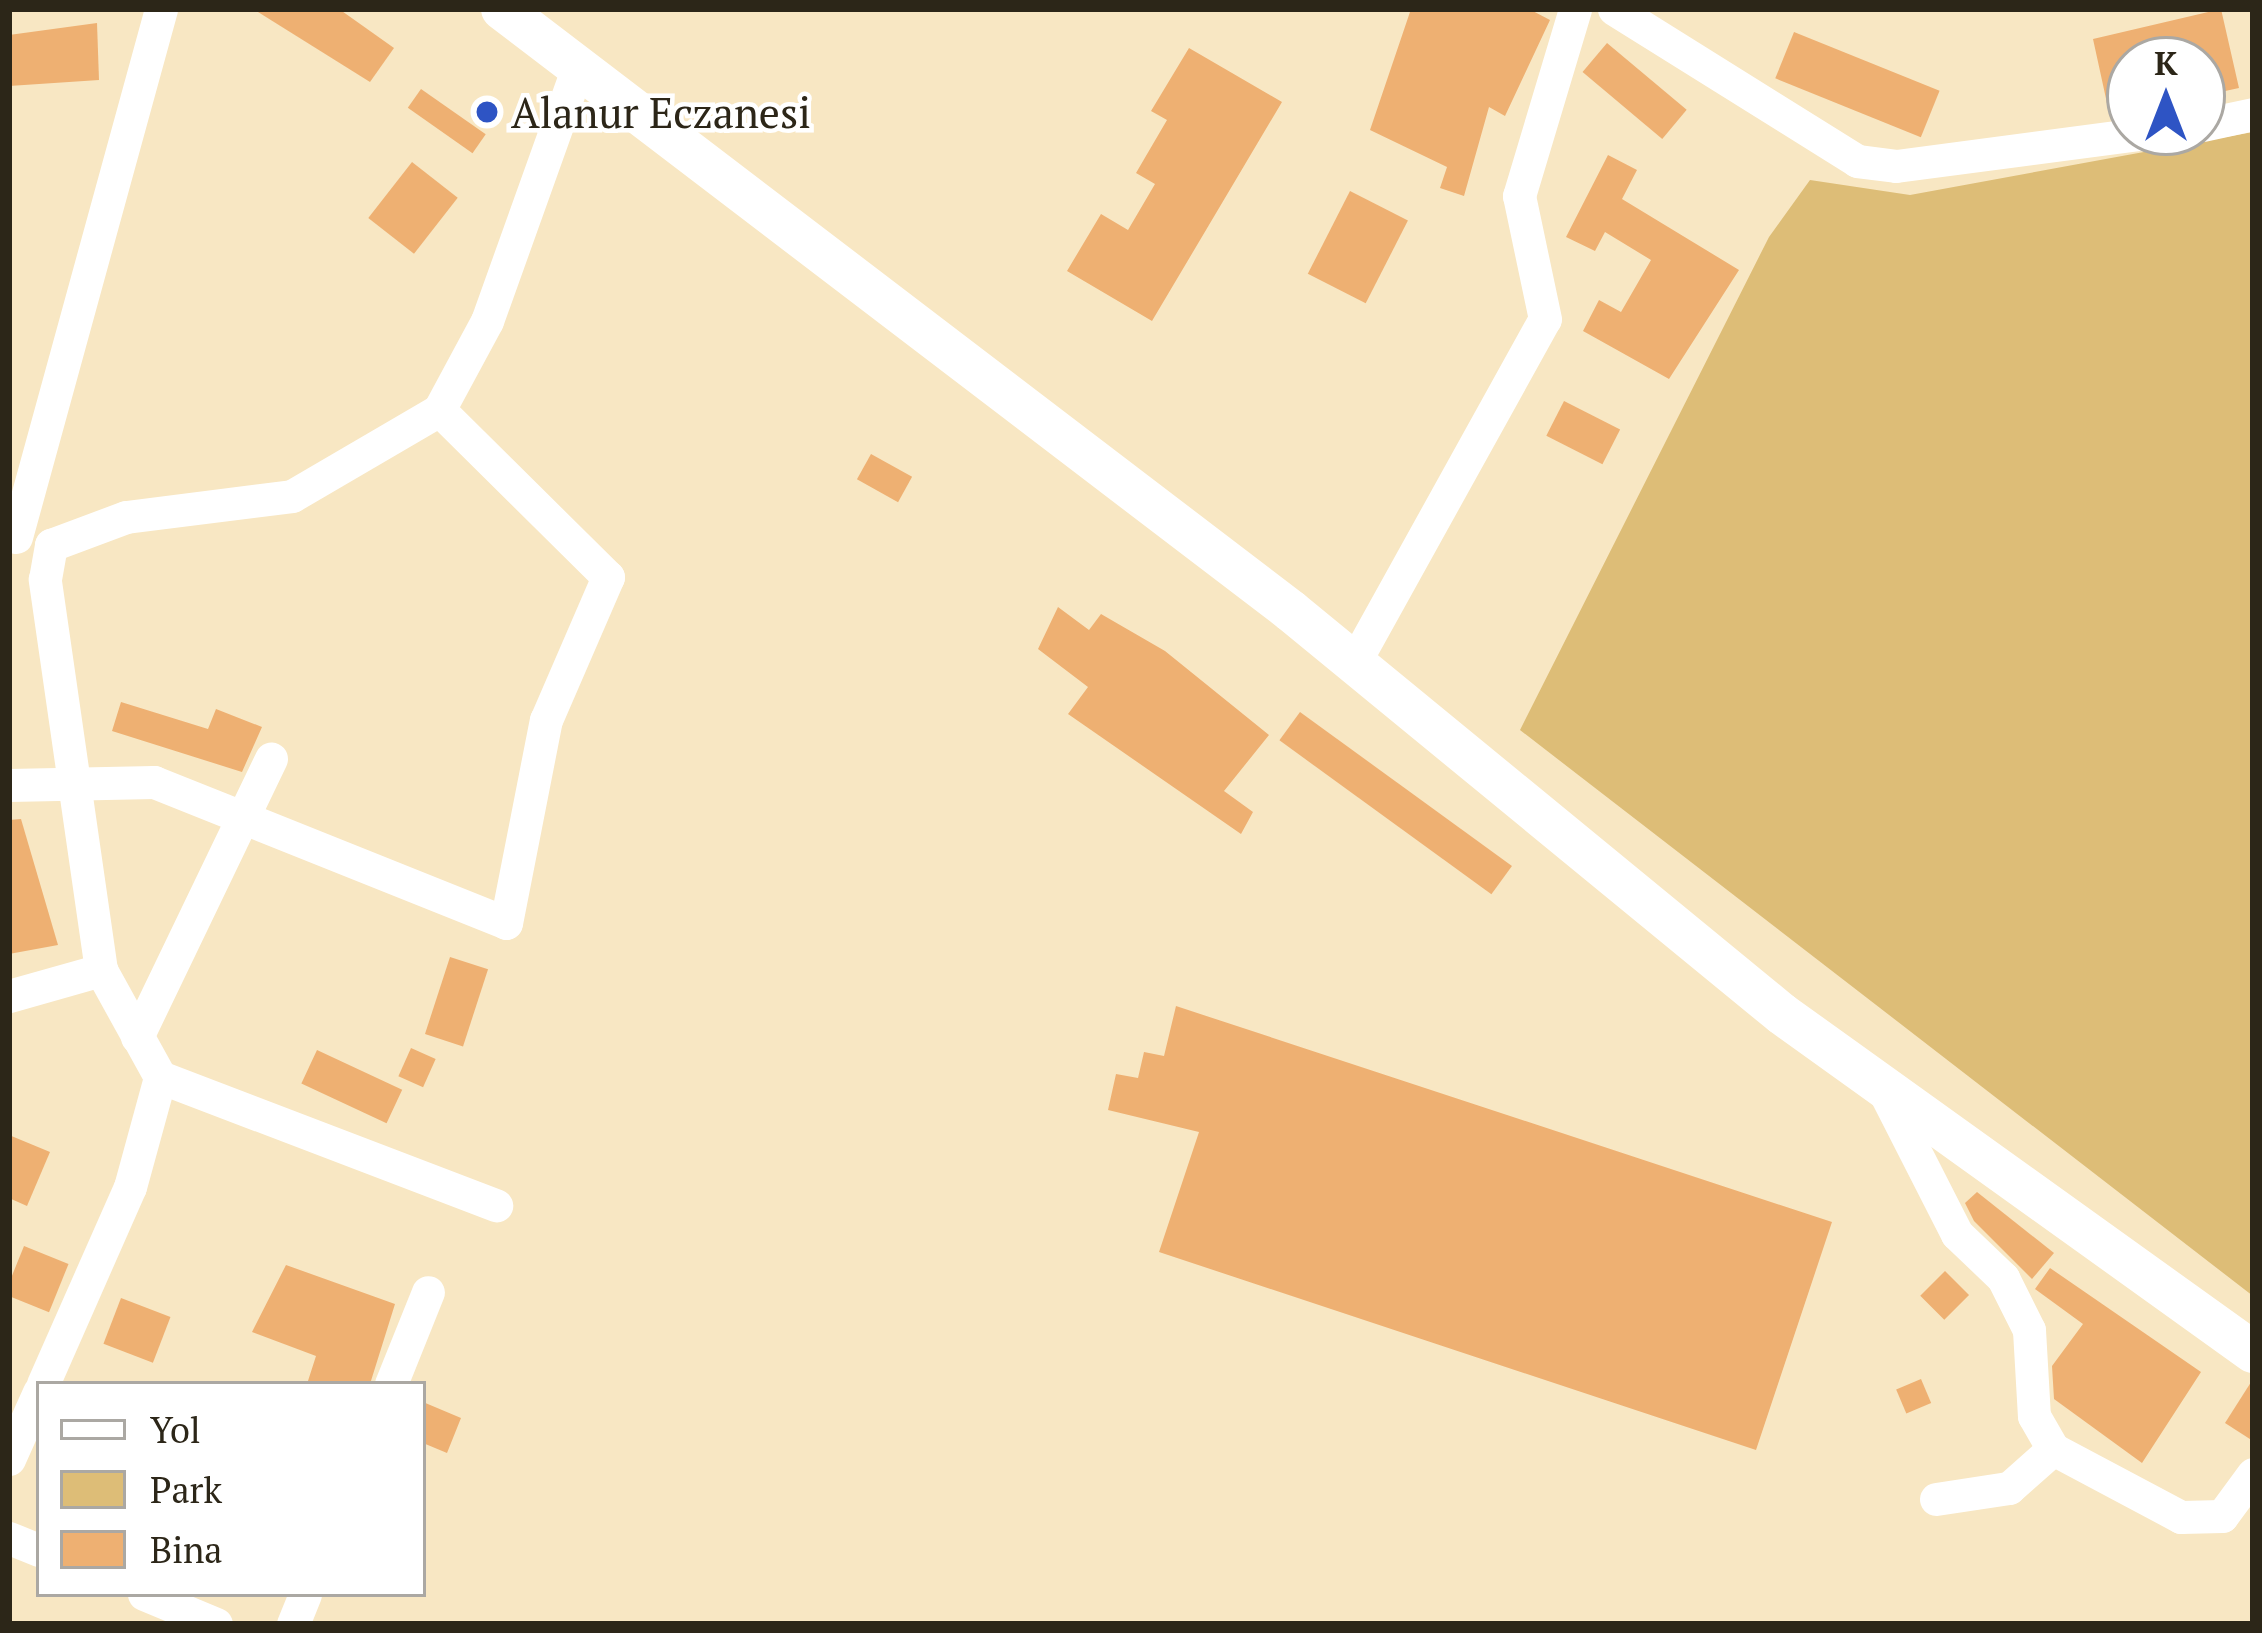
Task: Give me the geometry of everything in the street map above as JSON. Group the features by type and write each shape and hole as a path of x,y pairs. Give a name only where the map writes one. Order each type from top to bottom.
{"main road":[{"path":"502,9 1354,663 1782,1014 2253,1352"}],"street":[{"path":"161,9 11,535 51,545 126,517 292,496 440,410 487,321 578,67"},
{"path":"1354,663 1545,320 1519,196 1575,9"},
{"path":"1614,9 1857,161 1896,166 2106,138"},
{"path":"9,784 73,776 154,782 506,922 546,720 608,578 440,410"},
{"path":"51,545 45,579 100,970 160,1077 496,1205"},
{"path":"137,1037 271,759"},
{"path":"9,996 100,970"},
{"path":"44,1381 130,1187 160,1077"},
{"path":"1879,1080 1957,1234 2003,1278 2029,1330 2034,1416 2053,1449 2181,1517 2222,1516 2253,1474"},
{"path":"392,1381 428,1292"},
{"path":"9,1460 36,1399"},
{"path":"1936,1499 2009,1488 2053,1449"},
{"path":"151,1597 216,1624"}],"green space":[{"path":"2253,132 2253,1296 1520,730 1769,237 1810,180 1910,195 2122,156 2226,156 2226,137"}],"building":[{"path":"253,9 339,9 394,48 370,82"},
{"path":"1411,9 1529,9 1550,20 1505,116 1489,107 1464,196 1440,188 1447,167 1370,130"},
{"path":"2221,9 2239,88 2226,91 2226,36 2106,36 2106,99 2093,39"},
{"path":"97,23 99,80 9,86 9,35"},
{"path":"1794,32 1940,91 1921,137 1775,78"},
{"path":"1607,43 1687,110 1662,139 1583,72"},
{"path":"1189,48 1282,102 1152,321 1067,271 1101,214 1128,230 1155,184 1136,173 1167,120 1151,111"},
{"path":"421,89 486,134 473,153 408,108"},
{"path":"1608,155 1637,170 1622,199 1739,270 1669,379 1583,331 1599,300 1621,312 1651,260 1605,232 1595,251 1566,237"},
{"path":"412,162 458,198 414,254 368,218"},
{"path":"1350,191 1408,221 1366,303 1308,274"},
{"path":"1564,401 1620,430 1602,464 1546,436"},
{"path":"871,454 912,477 898,502 857,479"},
{"path":"1058,607 1089,630 1101,614 1165,651 1269,735 1224,791 1253,812 1241,834 1068,714 1088,687 1038,649"},
{"path":"121,702 208,729 216,709 262,727 242,772 112,731"},
{"path":"1300,712 1512,866 1491,894 1279,740"},
{"path":"21,819 58,945 9,954 9,820"},
{"path":"450,957 488,969 463,1046 425,1034"},
{"path":"1176,1006 1832,1222 1756,1450 1159,1252 1199,1132 1108,1110 1116,1074 1138,1078 1144,1052 1164,1056"},
{"path":"411,1048 436,1059 423,1087 398,1076"},
{"path":"317,1050 402,1090 387,1123 301,1084"},
{"path":"9,1135 50,1152 27,1206 9,1198"},
{"path":"1977,1192 2054,1253 2032,1279 1974,1221 1965,1203"},
{"path":"24,1246 69,1264 49,1312 9,1296 9,1283"},
{"path":"286,1265 395,1304 371,1381 308,1381 316,1356 252,1332"},
{"path":"2050,1268 2201,1372 2142,1463 2054,1399 2052,1366 2083,1324 2035,1289"},
{"path":"1945,1271 1969,1295 1944,1320 1920,1296"},
{"path":"121,1298 170,1317 153,1363 103,1344"},
{"path":"1921,1379 1931,1403 1906,1413 1896,1390"},
{"path":"2253,1379 2253,1441 2225,1423"},
{"path":"426,1403 461,1418 447,1453 426,1444"}],"place":[{"name":"Alanur Eczanesi","path":"487,112"}]}
